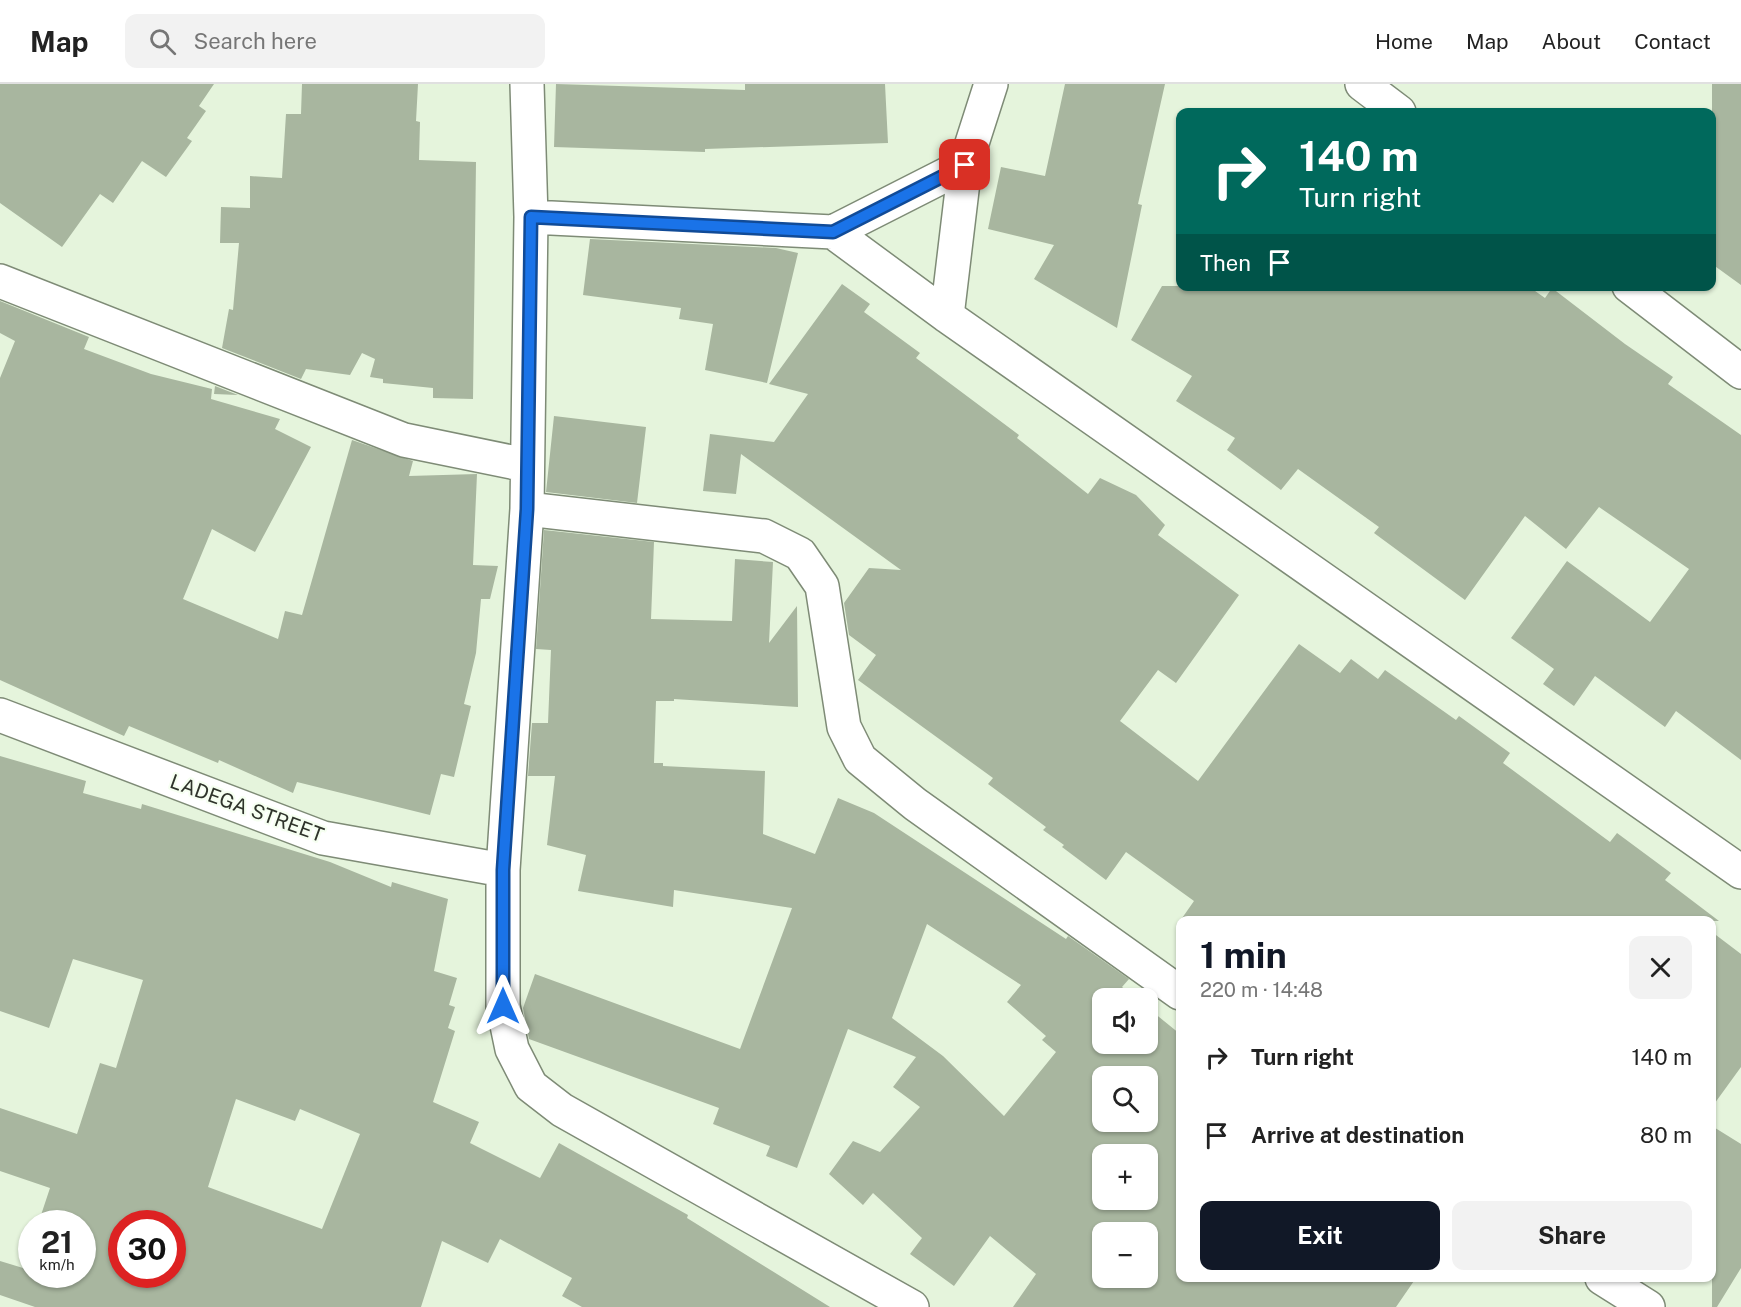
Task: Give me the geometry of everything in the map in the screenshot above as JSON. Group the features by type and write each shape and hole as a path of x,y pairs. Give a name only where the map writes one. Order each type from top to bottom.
{"street":[{"path":"526,84 531,217 527,509 503,870 503,1006 512,1049 531,1086 562,1110 912,1307"},
{"path":"947,316 965,165 991,84"},
{"path":"1362,84 1394,108"},
{"path":"531,217 833,232 965,165"},
{"path":"833,232 947,316 1741,873"},
{"path":"0,281 404,440 526,465"},
{"path":"1636,291 1741,372"},
{"path":"527,509 764,536 800,554 822,586 844,727 860,759 915,804 1176,990"},
{"name":"LADEGA STREET","path":"0,715 323,838 503,870"},
{"path":"1608,1282 1648,1307"}],"building":[{"path":"0,84 214,84 199,106 206,111 187,138 192,141 166,177 142,161 113,203 100,194 62,247 0,203"},
{"path":"302,84 418,84 416,121 420,122 419,160 476,162 473,399 433,398 433,388 383,383 383,379 370,377 375,359 362,353 350,375 306,369 301,379 222,348 229,309 233,310 239,243 220,243 221,207 250,208 250,176 282,178 286,114 301,114"},
{"path":"556,84 745,90 745,84 885,84 888,143 705,149 705,152 554,147"},
{"path":"1065,84 1165,84 1138,204 1142,205 1117,328 1034,279 1054,245 988,229 1001,167 1045,176"},
{"path":"1712,84 1741,84 1741,285 1716,267 1716,108 1712,108"},
{"path":"590,239 776,248 798,253 767,383 705,370 713,324 679,319 681,308 583,295"},
{"path":"842,284 870,304 864,312 920,353 916,358 1019,435 1017,438 1088,494 1100,478 1136,495 1165,525 1158,535 1239,595 1176,683 1158,670 1120,721 1198,781 1299,644 1340,673 1351,659 1378,679 1385,670 1456,720 1459,716 1510,753 1503,763 1610,842 1617,833 1671,873 1665,880 1712,916 1184,916 1194,901 1126,852 1106,880 1062,847 1064,845 1043,830 1046,827 988,784 993,778 858,680 876,655 849,635 844,603 869,568 901,570 741,454 736,494 703,491 710,434 774,442 808,394 769,384"},
{"path":"1162,286 1176,286 1176,291 1535,291 1545,298 1550,291 1556,291 1625,344 1673,377 1668,384 1741,435 1741,760 1676,711 1665,727 1595,676 1574,706 1543,684 1554,669 1511,638 1567,561 1650,622 1689,569 1599,507 1566,549 1525,516 1465,600 1374,533 1379,527 1298,469 1281,490 1227,450 1235,438 1176,401 1192,376 1131,340"},
{"path":"0,301 89,337 84,349 151,374 212,389 211,399 280,419 275,429 311,447 255,552 212,529 183,599 278,639 285,611 302,615 352,440 413,461 409,476 477,474 473,565 498,566 490,599 481,599 476,653 464,704 471,706 454,777 441,774 430,815 297,782 293,793 219,760 218,763 129,726 124,736 0,680 0,378 15,341 0,333"},
{"path":"215,386 238,395 214,394"},
{"path":"554,416 646,427 637,503 546,492"},
{"path":"544,530 654,542 651,619 732,621 735,559 773,562 769,643 797,606 798,707 674,699 674,701 656,701 654,763 663,763 663,766 765,771 763,834 815,854 838,798 874,813 1066,939 1068,936 1129,979 1123,988 1092,988 1092,1054 1158,1054 1158,1016 1176,1031 1176,1282 1413,1282 1396,1307 1013,1307 1036,1274 990,1236 954,1286 910,1254 922,1238 873,1193 863,1205 829,1174 853,1141 880,1152 920,1107 893,1087 916,1057 848,1029 797,1168 766,1156 770,1146 713,1124 719,1108 529,1039 523,1008 535,974 740,1049 792,908 674,890 673,907 578,891 586,855 547,845 555,776 528,776 532,723 548,723 551,650 536,649","holes":["927,924 1021,985 1007,1002 1046,1036 1042,1040 1056,1052 1004,1116 943,1056 892,1018"]},
{"path":"0,756 86,781 83,793 141,809 142,804 330,862 391,887 392,882 448,899 434,971 457,978 449,1005 455,1007 448,1028 455,1031 433,1102 479,1122 470,1143 540,1178 559,1143 688,1215 687,1218 830,1307 582,1307 562,1296 572,1278 500,1239 488,1263 442,1241 421,1307 35,1307 0,1295 0,1261 18,1266 18,1288 96,1288 96,1210 43,1210 50,1188 0,1171 0,1108 77,1134 100,1063 116,1068 143,980 73,959 49,1028 0,1011","holes":["236,1099 295,1121 300,1109 360,1134 322,1229 208,1187"]},
{"path":"1716,935 1741,954 1741,1067 1716,1101"},
{"path":"1716,1128 1741,1144 1741,1268 1717,1307 1712,1307 1712,1282 1716,1282"}],"route":[{"path":"503,1006 503,870 527,509 531,217 833,232 965,165"}]}
